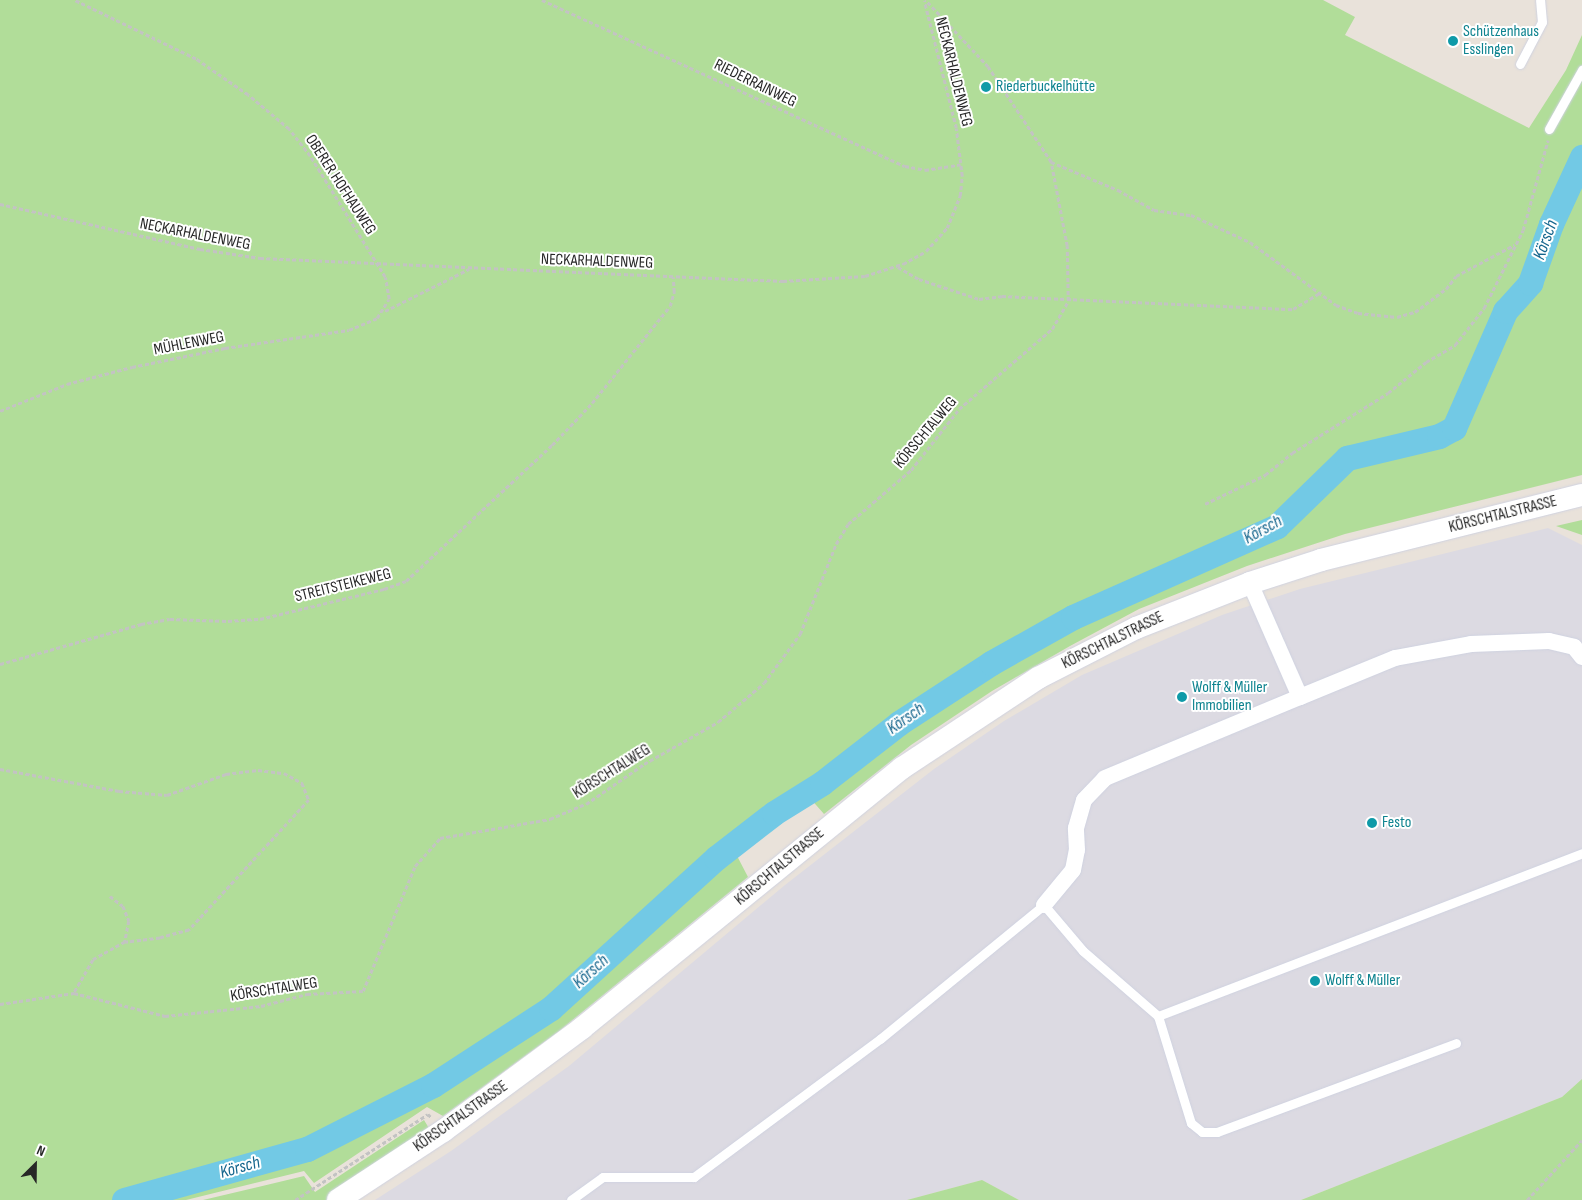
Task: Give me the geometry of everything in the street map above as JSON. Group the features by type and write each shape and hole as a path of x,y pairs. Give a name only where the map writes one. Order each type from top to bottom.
{"main road":[{"name":"KÖRSCHTALSTRASSE","path":"338,1200 443,1131 582,1028 876,788 930,747 1038,678 1086,652 1180,609 1250,583 1321,560 1582,495"}],"street":[{"path":"1250,583 1300,697"},
{"path":"1044,905 1074,870 1077,850 1076,828 1084,800 1105,778 1395,658 1471,644 1549,641 1574,647 1582,657"}],"lane":[{"path":"1520,64 1542,22 1540,0"},
{"path":"1549,129 1582,70"},
{"path":"1158,1016 1582,853"},
{"path":"571,1200 603,1177 694,1177 880,1039 1044,905 1083,951 1158,1016 1191,1123 1202,1132 1217,1132 1456,1043"}],"path":[{"name":"OBERER HOFHAUWEG","path":"74,0 196,59 274,116 310,156 377,264"},
{"name":"RIEDERRAINWEG","path":"542,0 904,166 925,170 961,164"},
{"name":"NECKARHALDENWEG","path":"0,204 219,253 283,260 673,277 814,281 865,276 898,266 926,251 947,228 960,196 961,164 945,78 924,0"},
{"path":"924,0 997,78 1052,162 1067,246 1068,302"},
{"path":"1205,504 1266,475 1292,453 1388,393 1426,362 1451,349 1476,320 1516,244 1544,164 1549,129"},
{"path":"1052,162 1118,190 1154,210 1191,215 1250,242 1321,292 1336,305 1353,312 1400,317 1423,307 1456,276 1516,244"},
{"path":"377,264 389,290 383,312"},
{"path":"898,266 919,279 976,299 1002,296 1068,302 1293,309 1321,292"},
{"name":"MÜHLENWEG","path":"0,410 61,386 106,373 225,348 349,330 367,324 383,312 471,268"},
{"name":"STREITSTEIKEWEG","path":"0,664 159,620 260,619 384,589 406,581 552,445 592,403 670,306 674,292 673,277"},
{"name":"KÖRSCHTALWEG","path":"0,1004 74,993 165,1016 261,1006 308,994 362,991 415,866 440,838 550,819 586,804 644,764 718,722 757,691 784,659 800,634 844,528 911,470 959,409 1052,329 1068,302"},
{"path":"0,769 119,791 166,795 226,774 258,770 284,773 302,783 309,800 189,930 160,938 125,942 92,960 74,993"},
{"path":"110,896 123,906 129,920 125,942"},
{"path":"295,1200 428,1114 443,1131"},
{"path":"1527,1200 1582,1140"}],"shaded area":[{"path":"1548,528 1582,545 1582,1079 1562,1097 1301,1200 1019,1200 982,1180 907,1200 375,1200 451,1151 569,1066 785,885 934,769 1004,721 1082,675 1222,615 1300,589"}],"green space":[{"path":"0,0 1323,0 1355,17 1345,35 1529,128 1566,70 1582,35 1582,475 1345,534 1247,566 1139,609 1070,646 992,691 911,745 824,814 809,797 735,852 748,877 559,1031 443,1116 427,1107 314,1183 304,1171 186,1200 0,1200"},
{"path":"1582,520 1582,535 1556,526"},
{"path":"1582,1079 1582,1200 1301,1200 1562,1097"},
{"path":"424,1120 430,1130 326,1200 203,1200 304,1176 315,1192"},
{"path":"982,1180 1019,1200 907,1200"}],"waterway":[{"name":"Körsch","path":"124,1200 307,1149 433,1085 551,1008 716,858 774,813 822,783 899,723 991,663 1073,617 1277,526 1347,458 1439,436 1454,428 1505,311 1530,283 1551,224 1582,157"}],"place":[{"name":"Schützenhaus Esslingen","path":"1453,41"},
{"name":"Riederbuckelhütte","path":"986,87"},
{"name":"Wolff & Müller Immobilien","path":"1182,697"},
{"name":"Festo","path":"1372,823"},
{"name":"Wolff & Müller","path":"1315,981"}]}
